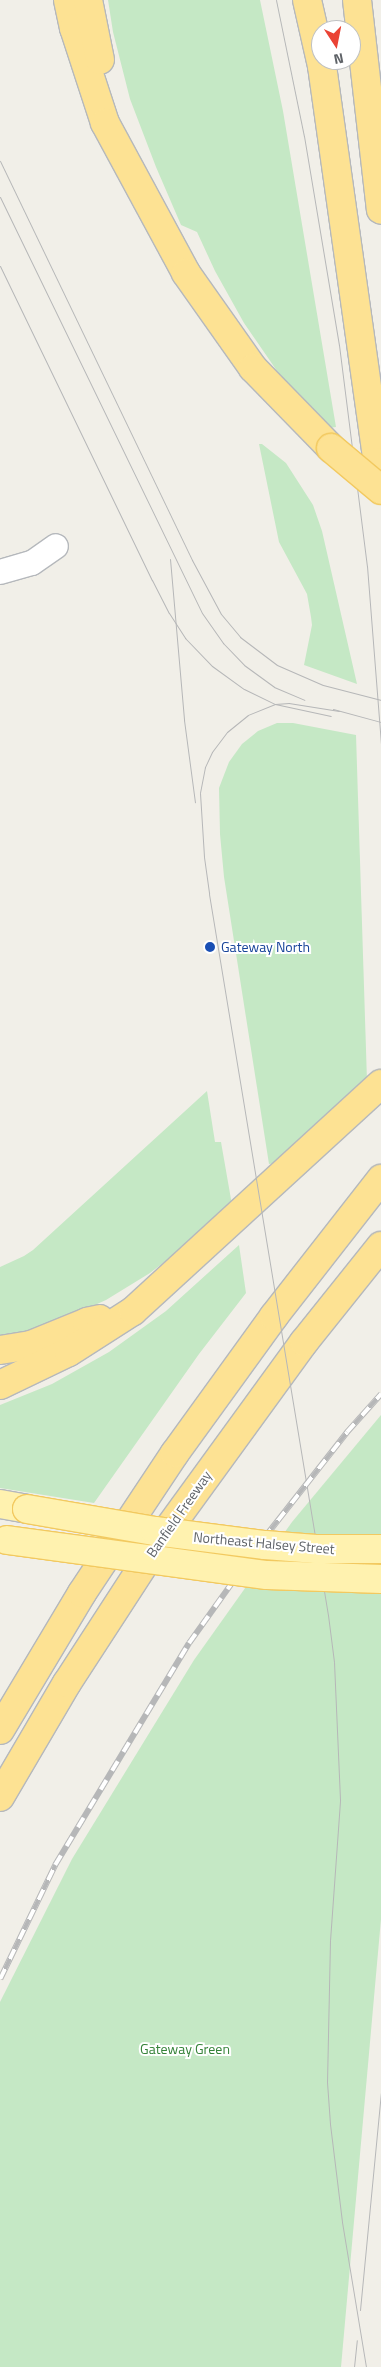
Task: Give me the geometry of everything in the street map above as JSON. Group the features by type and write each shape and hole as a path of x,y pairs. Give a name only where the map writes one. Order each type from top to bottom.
{"highway":[{"path":"68,0 74,28 102,115 186,274 252,368 331,448 381,490"},
{"path":"88,0 108,92 134,178"},
{"path":"307,0 322,66 378,462 381,472"},
{"path":"357,0 381,210"},
{"path":"0,1385 69,1352 133,1311 381,1084"},
{"path":"0,1730 77,1601 176,1452 274,1316 381,1179"},
{"name":"Banfield Freeway","path":"0,1798 67,1683 158,1543 274,1382 381,1246"},
{"path":"0,1350 31,1345 87,1322 133,1311"}],"main road":[{"name":"Northeast Halsey Street","path":"0,1504 155,1531 265,1545 316,1549 381,1550"},
{"path":"4,1540 267,1575 381,1578"}],"street":[{"path":"0,572 32,563 56,546"}],"green space":[{"path":"108,0 260,0 283,111 336,427 329,428 286,384 244,323 215,271 197,232 181,225 130,99 113,32"},
{"path":"259,444 262,444 286,463 313,505 322,531 357,684 304,665 312,625 307,594 279,542"},
{"path":"277,723 293,723 356,735 367,1081 276,1163 269,1164 224,877 220,834 219,788 229,762 242,744 258,731"},
{"path":"207,1091 215,1142 221,1142 232,1205 194,1239 150,1273 106,1300 57,1322 28,1332 0,1335 0,1267 33,1250"},
{"path":"239,1245 246,1293 199,1354 94,1503 0,1488 0,1405 52,1384 109,1352 166,1311"},
{"name":"Gateway Green","path":"381,1415 381,1919 341,2367 0,2367 0,2002 72,1859 194,1660 292,1522"}],"tram line":[{"path":"276,0 304,136 339,345 367,566 381,744"},
{"path":"0,161 192,560 221,614 240,637 277,665 323,685 381,700"},
{"path":"0,197 202,613 223,643 244,665 274,687 304,700"},
{"path":"0,266 152,580 169,613 185,638 212,666 244,689 275,704 331,716"},
{"path":"170,559 184,720 195,802"},
{"path":"339,711 289,703 275,704 248,715 227,732 212,752 205,767 200,793 204,857 209,894 328,1615 334,1662 340,1801 330,1940 327,2082 342,2222 366,2367"},
{"path":"333,709 381,722"},
{"path":"360,2310 381,2093"},
{"path":"354,2367 357,2340"}],"railway":[{"path":"0,1979 55,1865 189,1643 264,1538 347,1432 381,1394"}],"place":[{"name":"Gateway North","path":"210,947"}]}
